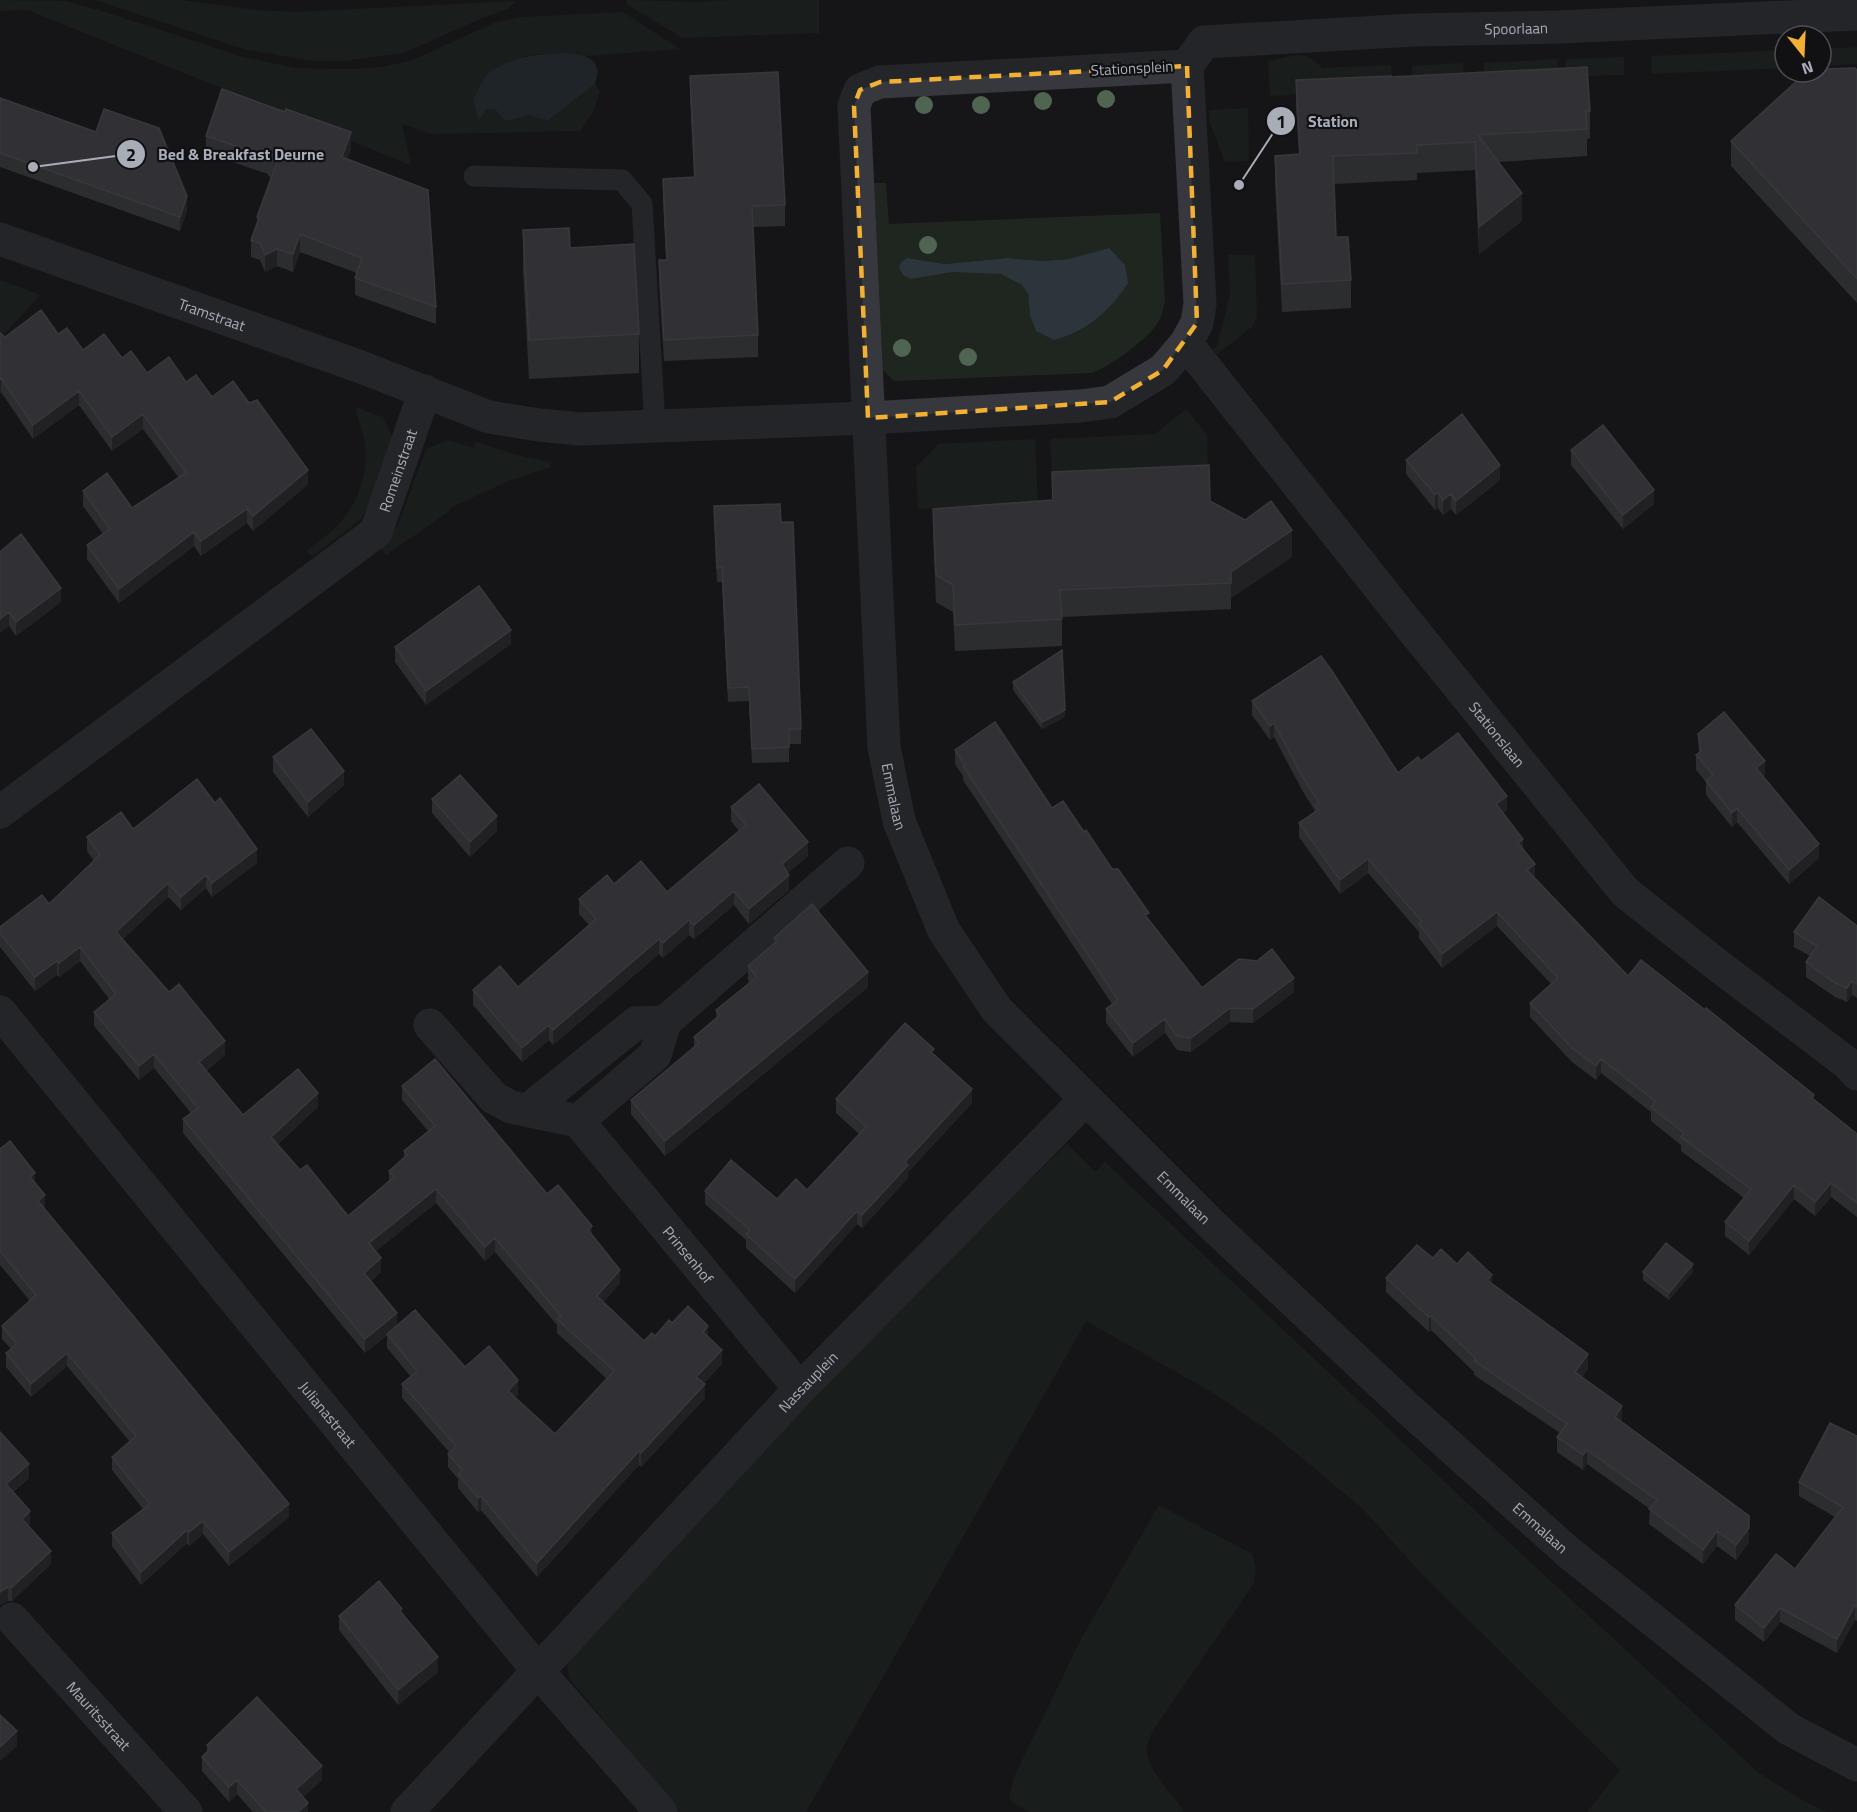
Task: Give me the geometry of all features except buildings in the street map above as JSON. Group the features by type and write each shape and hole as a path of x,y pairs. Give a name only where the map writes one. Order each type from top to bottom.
{"street":[{"name":"Spoorlaan","path":"1186,66 1204,42 1414,30 1558,27 1857,14"},
{"name":"Stationsplein","path":"1186,66 1200,304 1197,323 1186,343 1163,370 1110,402 1080,406 868,418 854,106 860,90 880,82 1186,66"},
{"name":"Tramstraat","path":"0,239 425,391"},
{"name":"Stationslaan","path":"1186,343 1405,620 1625,892 1847,1063 1857,1074"},
{"path":"425,391 489,417 580,429 868,418"},
{"name":"Romeinstraat","path":"0,812 376,532 425,391"},
{"name":"Emmalaan","path":"868,418 884,747 899,821 944,931 997,1010 1226,1238 1396,1397 1569,1552 1789,1729 1857,1765"},
{"path":"430,1025 494,1098 511,1107 578,1121 654,1055 665,1022 848,863"},
{"name":"Julianastraat","path":"0,1012 538,1671 661,1812"},
{"path":"528,1110 636,1023 665,1022"},
{"name":"Nassauplein","path":"538,1671 800,1389 1086,1099"},
{"name":"Prinsenhof","path":"578,1121 800,1389"},
{"name":"Mauritsstraat","path":"12,1619 186,1812"},
{"path":"407,1812 538,1671"}],"lane":[{"path":"474,176 622,180 642,204 655,426"}],"highlighted area":[{"path":"1187,66 1197,323 1163,370 1110,402 868,418 854,106 860,90 880,82"}],"shaded area":[{"path":"0,0 65,1 243,57 296,68 382,67 413,60 496,22 522,17 623,12 680,49 585,56 566,53 544,54 525,56 506,64 485,109 496,110 505,121 530,115 547,121 595,84 600,92 593,112 580,131 431,134 402,124 411,165 28,10 0,11"},
{"path":"95,0 182,0 256,10 294,12 516,1 509,8 404,53 344,61 312,61 244,49"},
{"path":"627,0 696,2 819,0 819,33 683,38 626,4"},
{"path":"1857,47 1857,64 1833,65 1833,48"},
{"path":"1773,51 1773,69 1652,74 1651,56"},
{"path":"566,53 585,56 594,62 598,71 595,84 547,121 530,115 505,121 496,110 486,109 479,121 473,100 490,72 517,59"},
{"path":"1298,55 1307,56 1323,68 1391,65 1393,89 1270,96 1268,61"},
{"path":"1624,57 1624,75 1566,77 1566,59"},
{"path":"1557,59 1558,77 1484,81 1484,63"},
{"path":"1463,63 1465,87 1413,84 1412,66"},
{"path":"1248,108 1249,161 1225,162 1209,121 1209,110"},
{"path":"874,183 886,183 889,224 1160,213 1165,301 1161,316 1145,337 1108,365 1092,373 894,381 883,370","holes":["1109,248 1030,315 1026,290 1011,278 998,274 968,271 911,279 915,259 945,264 1007,258 1042,261 1068,259"]},
{"path":"1109,248 1125,265 1128,283 1113,303 1087,326 1054,340 1036,331 1030,315 1028,294 1022,285 1001,274 952,272 911,279 903,275 899,268 901,262 907,258 945,264 1007,258 1042,261 1068,259"},
{"path":"1228,255 1255,255 1257,316 1252,327 1217,354 1213,349 1217,347 1230,295"},
{"path":"0,280 40,295 0,339"},
{"path":"357,408 383,417 392,437 367,509 360,520 312,557 306,551 342,520 350,509 362,483 366,455 356,414"},
{"path":"1186,409 1207,435 1208,481 1053,488 1050,439 1155,434"},
{"path":"1035,439 1038,504 918,509 916,467 939,444"},
{"path":"448,440 474,448 476,442 516,455 551,462 550,467 506,482 450,508 451,510 386,555 381,548 398,525 426,449"},
{"path":"1067,1144 1096,1172 1105,1162 1516,1549 1759,1773 1826,1812 1587,1812 1620,1770 1422,1574 1362,1508 1272,1433 1215,1394 1086,1321 806,1812 680,1812 569,1678 567,1660 830,1373"},
{"path":"1159,1505 1252,1554 1256,1567 1254,1583 1152,1732 1147,1744 1147,1753 1153,1770 1184,1812 1029,1812 1012,1802 1009,1797 1014,1777 1082,1637"}],"place":[{"name":"Bed & Breakfast Deurne","path":"33,167"},
{"name":"Station","path":"1239,185"}]}
